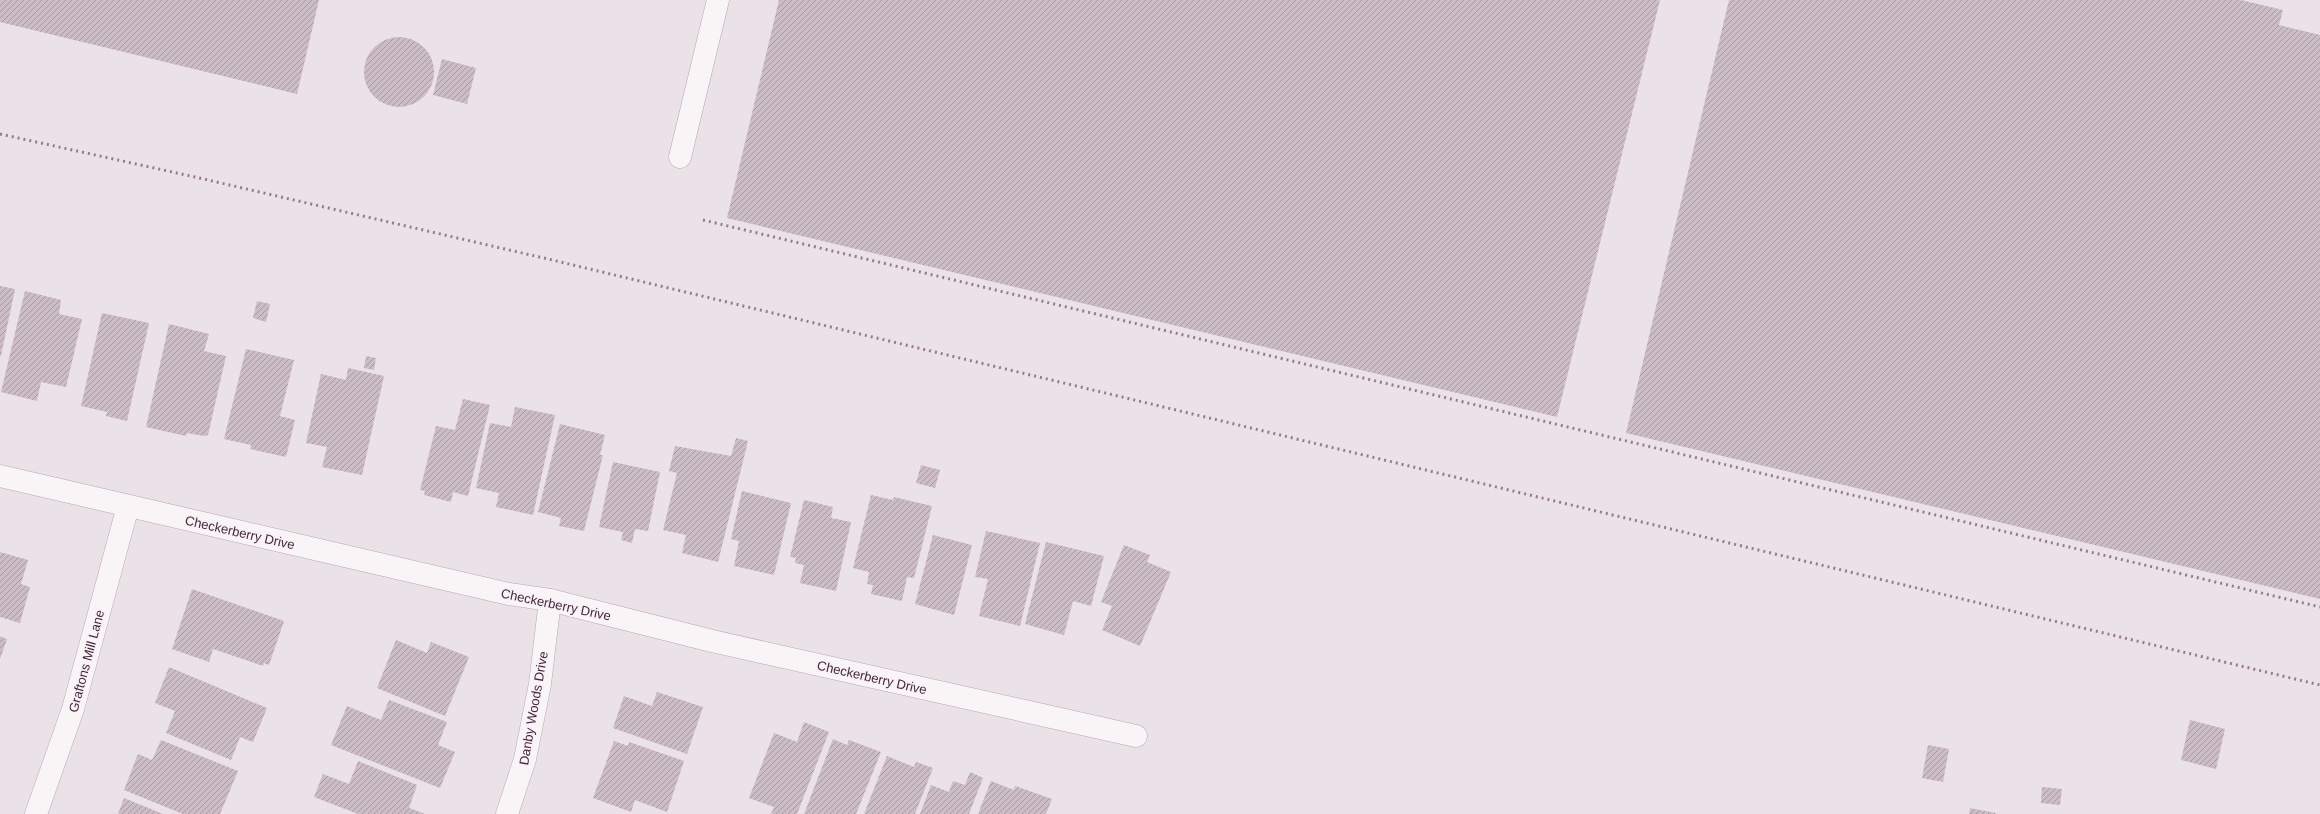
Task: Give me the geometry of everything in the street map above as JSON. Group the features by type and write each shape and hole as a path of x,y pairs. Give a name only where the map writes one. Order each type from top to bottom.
{"street":[{"path":"680,157 718,0"},
{"name":"Checkerberry Drive","path":"0,476 509,594 550,600 720,643 1136,736"},
{"name":"Graftons Mill Lane","path":"36,814 73,709 128,506"},
{"name":"Danby Woods Drive","path":"507,814 525,759 540,684 550,600"}],"building":[{"path":"0,0 319,0 297,94 0,22"},
{"path":"779,0 1660,0 1557,417 727,218"},
{"path":"1729,0 2241,0 2283,10 2279,25 2320,35 2320,599 1626,433"},
{"path":"399,37 412,40 424,47 431,59 434,72 431,85 424,97 412,104 399,107 386,104 374,97 367,85 364,72 367,59 374,47 386,40"},
{"path":"442,59 476,68 467,104 433,95"},
{"path":"0,286 15,289 1,356 0,356"},
{"path":"25,291 61,300 59,314 82,319 66,387 41,382 37,401 1,392"},
{"path":"257,301 270,304 266,322 253,318"},
{"path":"102,313 149,323 127,421 106,416 107,412 81,406"},
{"path":"169,324 209,334 204,351 226,356 208,435 204,436 187,433 186,436 146,427"},
{"path":"246,349 294,360 280,416 295,420 286,457 250,449 251,445 224,439"},
{"path":"366,356 376,358 374,370 364,368"},
{"path":"348,368 384,376 362,475 322,467 327,447 306,443 321,374 346,380"},
{"path":"463,399 490,405 468,496 453,492 451,502 424,495 425,491 420,490 436,426 455,430"},
{"path":"515,407 555,415 533,515 496,507 499,493 476,488 490,423 511,427"},
{"path":"560,424 605,435 600,455 603,455 584,531 559,526 561,518 538,512"},
{"path":"736,438 748,441 718,562 682,553 686,535 663,530 677,473 669,471 675,446 731,456"},
{"path":"613,462 660,472 648,531 635,529 632,543 621,540 623,532 599,527"},
{"path":"921,465 940,470 935,488 916,483"},
{"path":"742,491 791,503 774,575 734,566 739,541 731,539"},
{"path":"871,495 893,500 894,497 932,506 914,578 907,577 902,601 871,594 873,585 867,584 869,572 853,568"},
{"path":"804,500 833,507 831,518 851,522 836,591 800,583 804,565 795,563 796,558 790,557"},
{"path":"986,531 1040,543 1020,626 979,616 988,579 975,577"},
{"path":"933,535 972,545 954,615 915,604"},
{"path":"1046,542 1104,556 1091,606 1073,601 1064,635 1025,624"},
{"path":"1124,545 1150,555 1147,562 1171,572 1140,646 1102,630 1112,606 1101,602"},
{"path":"0,552 28,560 21,584 30,587 20,623 0,617"},
{"path":"192,589 284,621 269,665 264,663 263,666 213,649 209,662 172,649"},
{"path":"0,636 7,639 0,659"},
{"path":"396,640 427,653 431,642 469,657 445,716 377,688"},
{"path":"169,667 267,708 253,742 240,737 231,760 166,733 175,711 155,703"},
{"path":"657,692 703,707 687,754 613,728 624,696 652,706"},
{"path":"389,700 447,722 438,745 455,752 440,788 331,745 347,706 381,720"},
{"path":"2190,720 2225,729 2216,769 2181,760"},
{"path":"804,722 829,732 797,814 771,814 774,807 749,798 774,733 797,742"},
{"path":"833,739 847,745 849,740 881,752 856,814 804,814"},
{"path":"161,740 238,771 220,814 183,814 124,790 138,754 152,760"},
{"path":"614,741 628,746 629,742 684,761 667,812 635,800 631,812 593,798"},
{"path":"1928,745 1949,749 1943,782 1922,778"},
{"path":"887,756 914,767 916,762 933,768 915,814 864,814"},
{"path":"358,761 417,785 409,808 425,814 358,814 314,797 323,774 349,784"},
{"path":"970,772 983,778 969,814 920,814 931,785 949,792 953,781 965,785"},
{"path":"991,781 1014,790 1015,786 1052,799 1046,814 978,814"},
{"path":"2042,787 2062,789 2060,805 2041,803"},
{"path":"124,798 163,814 118,814"},
{"path":"1970,808 1996,813 1996,814 1969,814"}],"railway":[{"path":"0,134 195,177 548,259 2320,685"},
{"path":"703,220 2320,607"}]}
